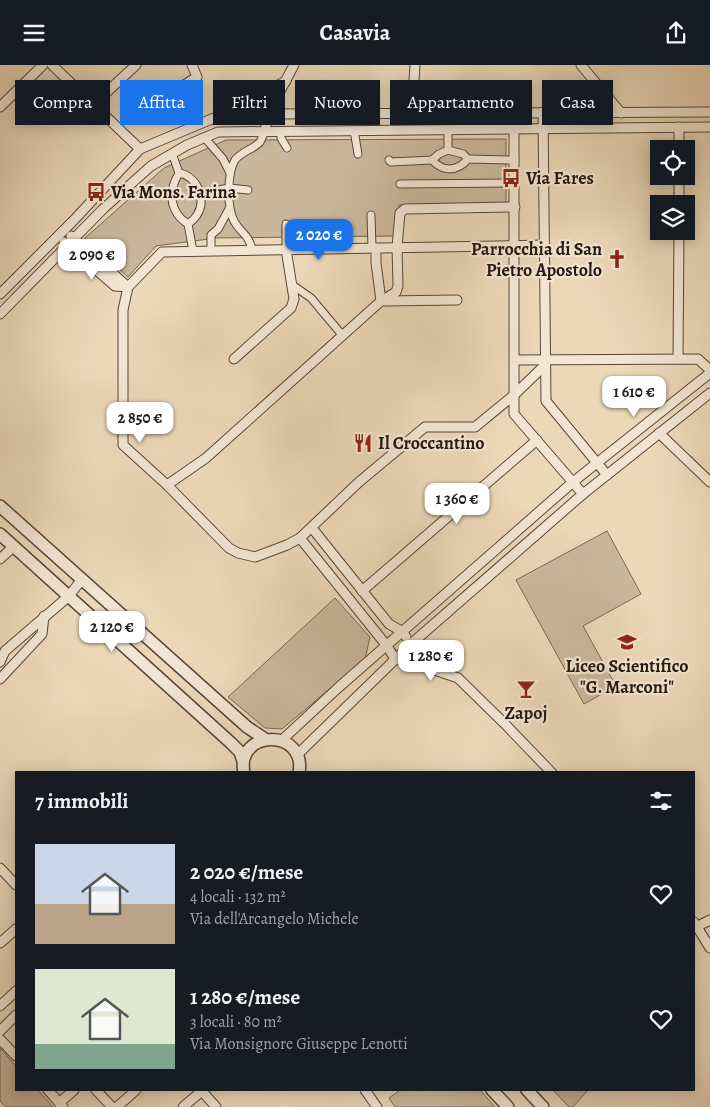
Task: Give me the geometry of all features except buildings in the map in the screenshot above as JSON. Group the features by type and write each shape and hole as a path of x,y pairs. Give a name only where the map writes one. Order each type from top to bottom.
{"street":[{"path":"0,107 43,65"},
{"path":"52,65 68,80"},
{"path":"192,65 197,77 192,80"},
{"path":"286,81 294,65"},
{"path":"414,80 415,65"},
{"path":"581,65 621,113"},
{"path":"110,88 130,67"},
{"path":"613,113 710,112"},
{"path":"285,114 390,114"},
{"path":"0,294 61,233 140,149 213,118"},
{"path":"110,120 140,149"},
{"path":"252,250 250,240 234,221 230,209 230,173 235,160 260,142 266,125"},
{"path":"515,125 514,414 584,494"},
{"path":"543,125 546,401 607,475"},
{"path":"679,127 679,140"},
{"path":"0,314 151,165 186,145 218,132 710,127"},
{"path":"448,129 448,150"},
{"path":"354,130 358,154"},
{"path":"281,131 281,137 287,148"},
{"path":"204,137 223,159 230,173"},
{"path":"389,160 391,162 432,160 448,150 463,154 468,159"},
{"path":"172,153 179,173 192,178 201,193 197,215 188,224"},
{"path":"432,160 436,165 450,169 458,167 468,159 515,160"},
{"path":"450,169 451,183"},
{"path":"179,173 173,182 171,201 174,211 181,220 188,224 193,251"},
{"path":"400,184 515,183"},
{"path":"201,193 230,188 248,190"},
{"path":"167,485 206,458 381,301 396,293 398,286 397,247 400,213 405,209 515,207"},
{"path":"211,251 211,235 218,229 230,209"},
{"path":"371,215 381,301"},
{"path":"234,359 290,308 294,299 286,249 286,224"},
{"path":"61,233 115,286 128,287"},
{"path":"678,358 679,240"},
{"path":"545,245 162,252 128,287 123,310 123,445 167,485 229,548 238,553 255,557 300,538 359,482 426,427 475,427 514,395 545,363"},
{"path":"291,283 310,298 343,336"},
{"path":"381,301 457,300"},
{"path":"282,741 303,720 573,482 710,371 698,359 678,358 545,363 515,360"},
{"path":"297,755 411,644 584,494 710,393"},
{"path":"659,433 710,482"},
{"path":"345,596 360,588 536,440"},
{"path":"0,506 248,727 265,739 282,741 292,747 297,755 299,771"},
{"path":"312,528 389,624 402,632 411,644"},
{"path":"0,534 231,743 240,752 242,768"},
{"path":"300,538 387,646 395,659 417,664 458,678 550,771"},
{"path":"0,559 14,547"},
{"path":"10,670 0,661 5,651 69,596 82,579"},
{"path":"0,679 42,633 44,616"},
{"path":"242,768 251,747 265,739"},
{"path":"0,867 15,884"},
{"path":"710,920 696,924 710,947"},
{"path":"0,943 15,930"},
{"path":"0,1007 15,992"},
{"path":"0,1031 15,1016"},
{"path":"0,1039 15,1055"},
{"path":"49,1091 61,1105 73,1091"},
{"path":"97,1091 112,1107"},
{"path":"117,1107 134,1091"},
{"path":"183,1107 201,1091"},
{"path":"203,1091 216,1107"},
{"path":"366,1091 377,1107"},
{"path":"493,1091 508,1107"},
{"path":"528,1091 543,1107"},
{"path":"201,1107 209,1099"}],"shaded area":[{"path":"506,139 506,205 399,205 394,236 216,238 156,246 128,277 85,238 164,168 226,140"},
{"path":"607,531 641,594 583,626 616,686 584,704 516,580"},
{"path":"335,598 370,637 365,659 282,729 265,728 228,697"},
{"path":"0,1048 15,1065 15,1091 39,1091 53,1107 6,1107 0,1101"},
{"path":"399,1091 481,1091 495,1107 395,1107 389,1098"},
{"path":"554,1091 587,1091 573,1107 569,1107"}],"place":[{"name":"Via Fares","path":"511,178"},
{"name":"Via Mons. Farina","path":"96,192"},
{"name":"Parrocchia di San Pietro Apostolo","path":"617,259"},
{"name":"Il Croccantino","path":"363,443"},
{"name":"Liceo Scientifico \"G. Marconi\"","path":"627,642"},
{"name":"Zapoj","path":"526,689"}]}
